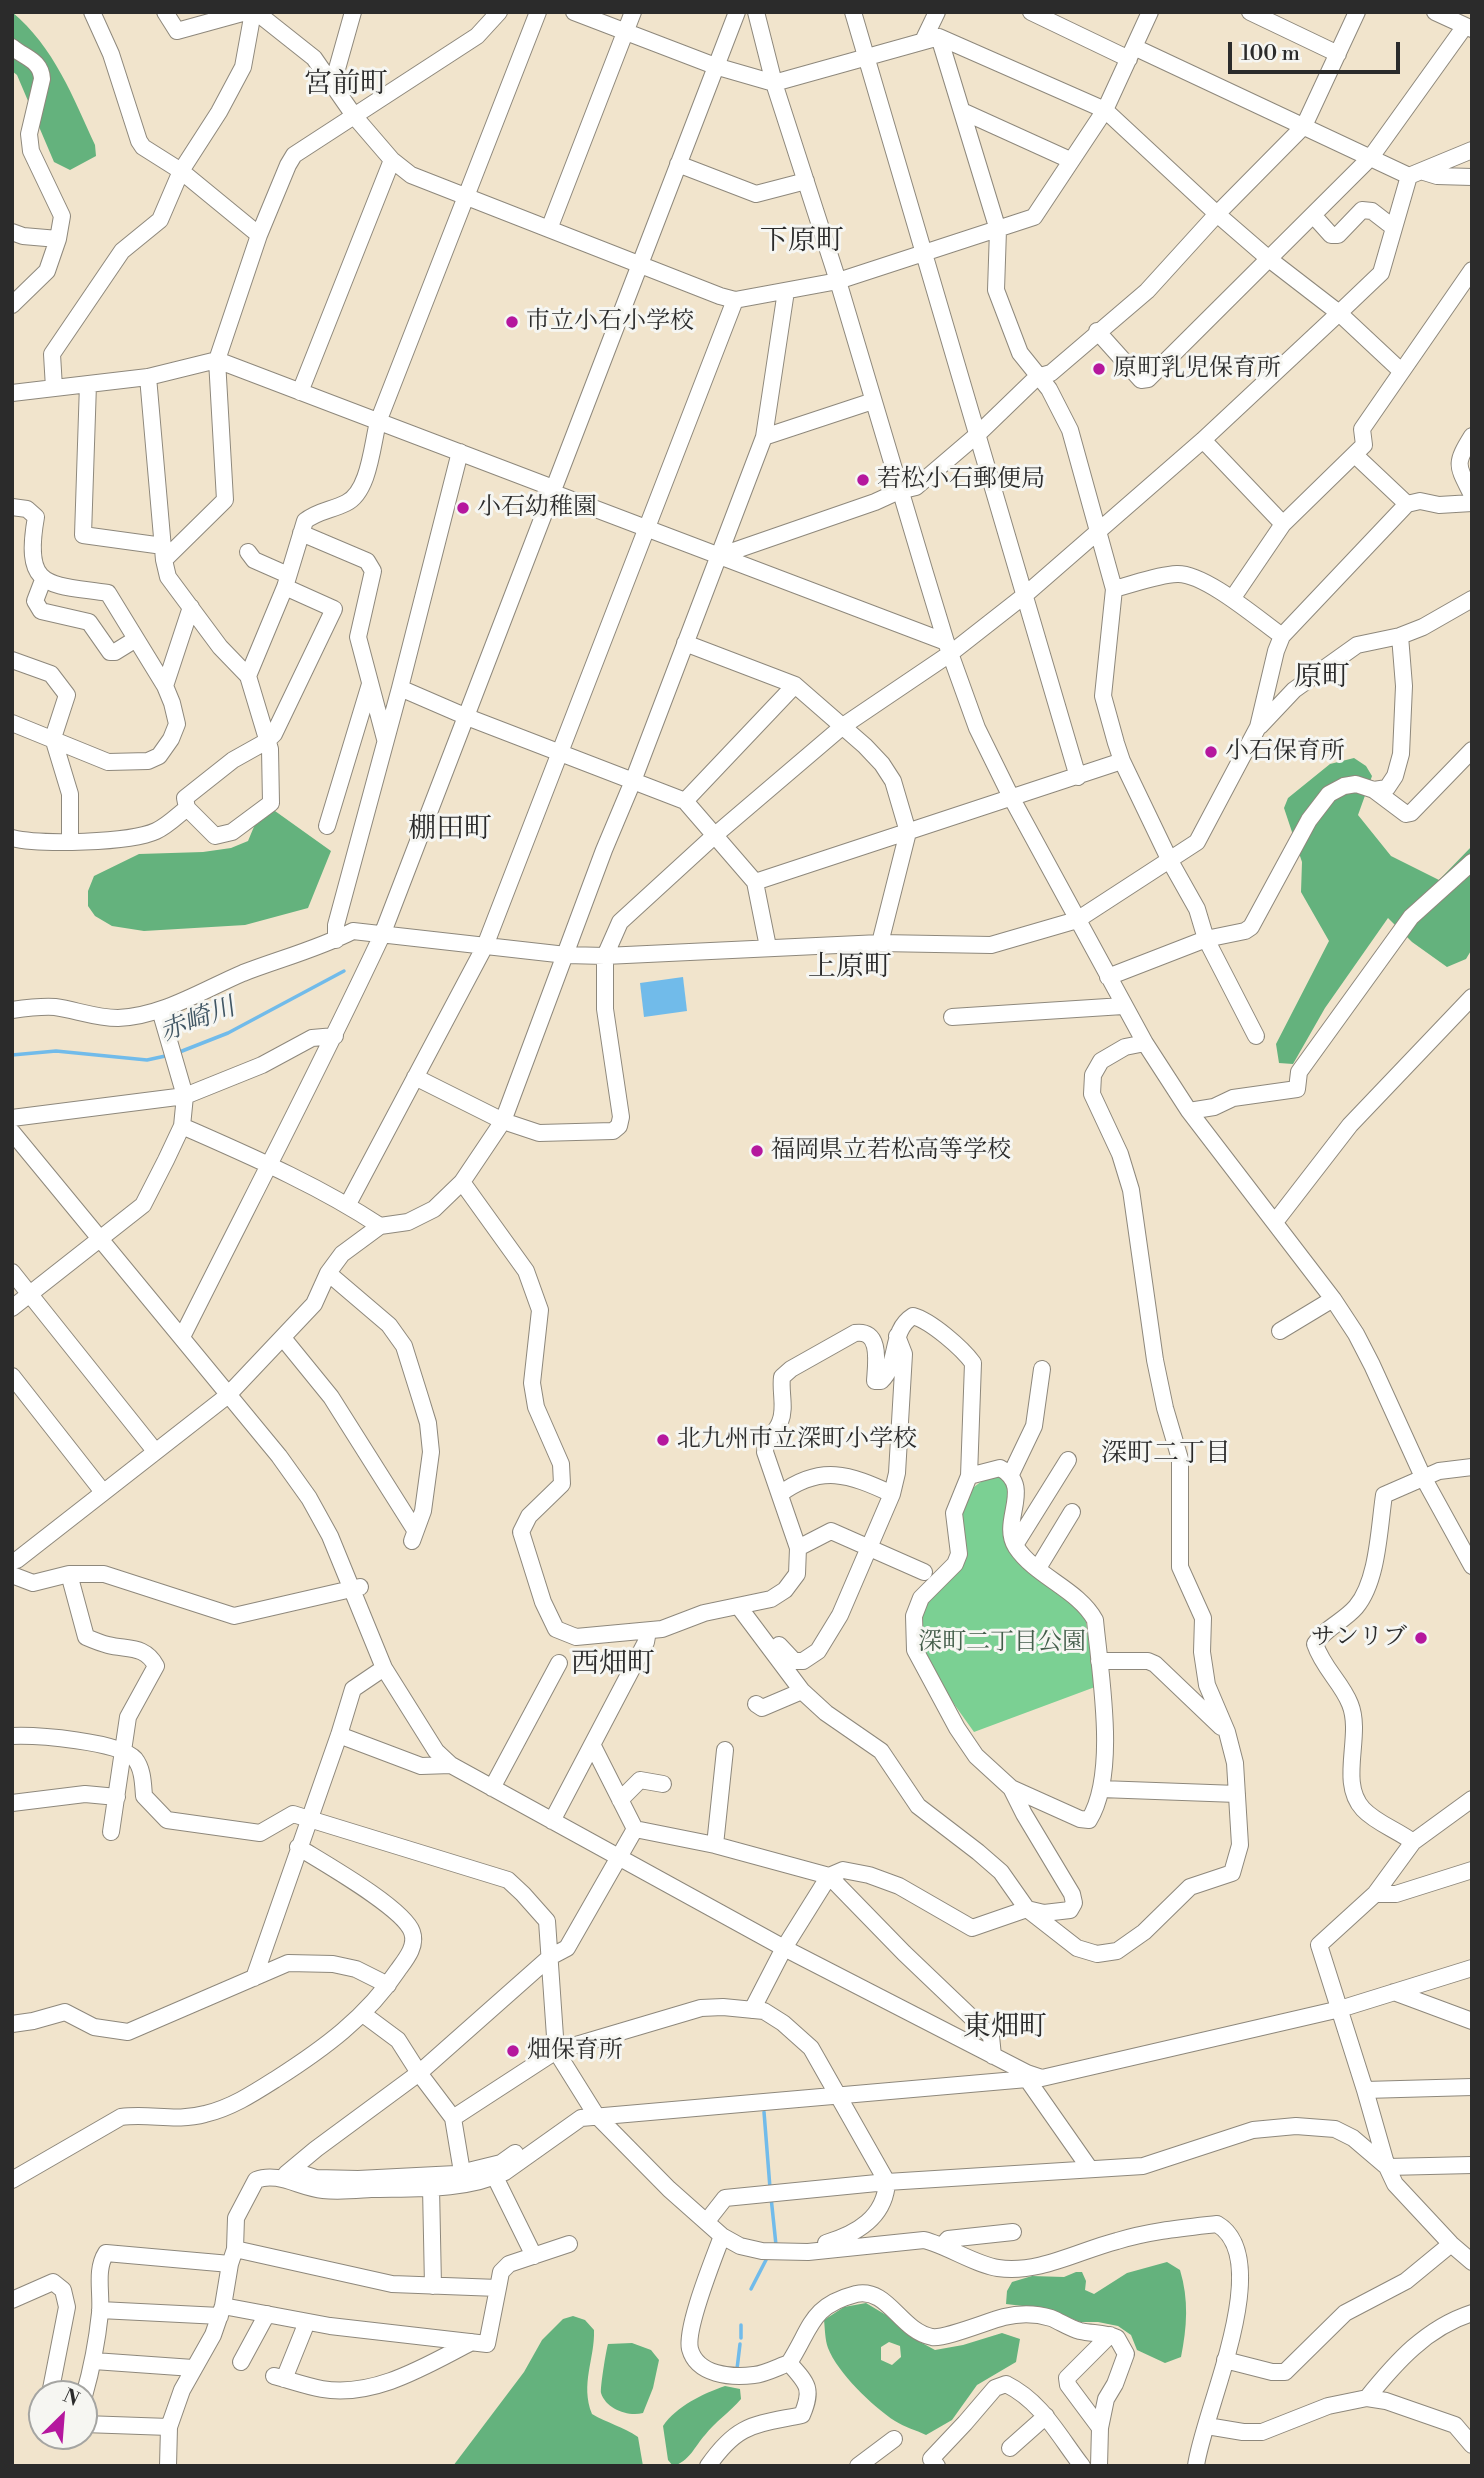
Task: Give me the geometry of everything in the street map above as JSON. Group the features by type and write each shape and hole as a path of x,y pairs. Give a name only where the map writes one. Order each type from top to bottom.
{"street":[{"path":"92,12 111,54 143,147 181,171 259,235"},
{"path":"165,12 177,31 246,12"},
{"path":"54,388 52,354 122,251 160,220 181,171 243,67 255,12 314,58 355,117 392,160 411,175 735,300 838,281 1034,217 1105,110 1150,12"},
{"path":"333,83 353,12"},
{"path":"163,553 225,500 217,360 259,235 294,155 477,36 499,12"},
{"path":"248,676 286,581 305,521 314,514 352,500 363,486 377,422 538,12"},
{"path":"574,12 715,66 774,83 931,39 1105,110 1217,214 1269,259 1339,313 1401,371"},
{"path":"548,229 633,12"},
{"path":"182,1337 335,1036 382,935 737,12"},
{"path":"756,12 774,83 838,281 899,491 948,648 977,728 1011,797 1145,1043 1189,1111 1333,1299 1372,1365 1423,1477 1472,1566"},
{"path":"853,12 1078,778"},
{"path":"937,12 931,39 962,111 998,230 996,290 1020,353 1049,389 1070,430 1114,589 1103,696 1122,761 1170,861 1197,909 1206,939 1256,1036"},
{"path":"1031,12 1304,126 1371,157 1417,174 1472,177"},
{"path":"1250,12 1338,54"},
{"path":"719,556 875,502 899,491 916,488 978,434 1037,377 1051,373 1147,291 1217,214 1304,126 1357,12"},
{"path":"1097,331 1140,380 1148,379 1371,157 1469,28 1435,12"},
{"path":"12,47 34,60 41,70 42,79 29,134 34,158 62,216 58,239 47,271 12,305"},
{"path":"962,111 1070,160"},
{"path":"415,1077 503,1121 539,1133 613,1131 619,1126 621,1117 605,1009 605,956 620,922 714,836 843,726 1025,595 1203,440 1381,273 1394,228 1417,174 1472,150"},
{"path":"300,392 392,160"},
{"path":"678,164 756,194 806,181"},
{"path":"1313,215 1331,235 1338,234 1362,210 1372,211 1394,228"},
{"path":"12,232 23,236 58,239"},
{"path":"1232,599 1283,524 1364,445 1362,429 1472,270"},
{"path":"355,1588 234,1616 104,1574 69,1574 33,1583 14,1563 227,1396 314,1304 328,1273 342,1254 380,1226 408,1222 434,1209 461,1182 503,1121 604,850 633,782 764,437 786,291"},
{"path":"348,1204 485,946 735,300"},
{"path":"12,393 148,377 217,360 460,452 948,648"},
{"path":"148,377 163,553 168,577 220,647 248,676 267,741 274,803 232,832 215,836 187,808 185,798 233,760 267,741 274,734 334,609 286,581 248,552"},
{"path":"88,384 83,535 163,553"},
{"path":"764,437 873,401"},
{"path":"1472,436 1459,456 1460,471 1472,495"},
{"path":"1203,440 1283,524"},
{"path":"336,940 335,925 400,688 460,452"},
{"path":"1355,455 1407,504"},
{"path":"12,1010 54,1007 98,1017 119,1018 160,1010 244,973 336,940 353,931 566,955 605,956 880,943 991,944 1077,920 1197,842 1258,727 1276,651 1283,636 1407,504 1420,501 1439,505 1472,503"},
{"path":"12,508 27,509 36,517 32,552 37,571 43,580 52,585 108,593 165,686 177,724 171,739 159,756 148,761 108,762 12,723"},
{"path":"301,533 367,561 373,570 358,636 385,741"},
{"path":"1114,589 1175,574 1192,575 1232,599 1283,636"},
{"path":"43,580 35,601 41,611 89,622 110,652 115,652 136,639"},
{"path":"1258,727 1294,690 1357,645 1400,636 1423,627 1472,599"},
{"path":"165,686 191,607"},
{"path":"1374,790 1387,788 1395,776 1401,754 1404,686 1400,636"},
{"path":"685,643 795,685 883,764 893,780 908,832 880,943"},
{"path":"12,660 51,674 67,695 53,738 70,794 70,841"},
{"path":"327,825 371,682"},
{"path":"685,801 795,685"},
{"path":"400,688 467,717 685,801 755,882 768,947"},
{"path":"1108,978 1206,939 1245,931 1251,927 1309,820 1329,794 1344,786 1356,784 1374,790 1406,814 1411,813 1472,750"},
{"path":"755,882 1011,797 1078,778 1122,761"},
{"path":"12,838 29,842 140,837 159,830 187,808"},
{"path":"1189,1111 1214,1107 1233,1098 1297,1089 1299,1072 1411,917 1472,862"},
{"path":"1275,1222 1350,1125 1472,996"},
{"path":"952,1017 1123,1006"},
{"path":"12,1308 143,1205 182,1126 185,1096 160,1010"},
{"path":"12,1118 185,1096 262,1065 312,1038 335,1036"},
{"path":"739,1606 802,1691 826,1713 881,1751 918,1806 978,1852 1000,1872 1027,1909 1077,1948 1097,1954 1117,1951 1144,1932 1190,1887 1232,1873 1240,1845 1235,1763 1227,1732 1207,1685 1202,1653 1203,1618 1180,1567 1180,1459 1155,1360 1131,1190 1120,1154 1092,1094 1093,1075 1101,1060 1125,1047 1145,1043"},
{"path":"182,1126 268,1164 348,1204 380,1226"},
{"path":"12,1132 279,1456 309,1498 355,1588 384,1668 436,1751 451,1765 552,1821 784,1948 1027,2076 1090,2169"},
{"path":"461,1182 526,1271 540,1310 532,1383 536,1407 561,1464 562,1484 529,1516 521,1532 543,1602 556,1629 576,1637 662,1629 704,1613 771,1599 785,1590 796,1574 798,1548 765,1452 765,1445 780,1423 783,1411 782,1377 791,1369 844,1339 862,1332 876,1345 875,1381 881,1381 888,1375 897,1336 906,1321 913,1316 922,1319 966,1354 973,1363 969,1476 954,1513 959,1554 955,1564 921,1598 914,1616 915,1650 957,1728 976,1756 1011,1788 1089,1821 1096,1810 1101,1789 1106,1726 1095,1620 1088,1607 1038,1568 1015,1545 1013,1532 1016,1485 1011,1474 1000,1468 969,1476"},
{"path":"12,1272 155,1451"},
{"path":"283,1338 331,1398 414,1536 423,1511 431,1452 428,1423 404,1346 390,1325 328,1273"},
{"path":"1280,1331 1333,1299"},
{"path":"754,1624 767,1633 794,1661 803,1661 818,1651 840,1615 871,1547 897,1473 904,1354 897,1336"},
{"path":"1011,1474 1034,1426 1042,1368"},
{"path":"12,1376 103,1492"},
{"path":"1015,1545 1068,1460"},
{"path":"1413,1842 1365,1812 1356,1800 1352,1783 1353,1713 1350,1702 1319,1657 1315,1644 1323,1632 1345,1618 1357,1606 1367,1590 1384,1495 1439,1471 1472,1467"},
{"path":"780,1494 797,1482 822,1475 857,1478 892,1493"},
{"path":"1038,1568 1072,1513"},
{"path":"798,1548 831,1531 924,1572"},
{"path":"69,1574 86,1637 108,1645 140,1649 152,1657 156,1666 128,1717 111,1832"},
{"path":"552,1821 646,1642 648,1631"},
{"path":"1099,1661 1147,1661 1155,1664 1227,1732"},
{"path":"492,1788 559,1663"},
{"path":"254,1978 353,1689 384,1668"},
{"path":"756,1704 762,1708 802,1691"},
{"path":"339,1735 421,1766 451,1765"},
{"path":"12,1736 69,1738 123,1752 135,1759 142,1776 144,1796 167,1819 260,1833 293,1814 508,1880 547,1921 556,2051 593,2110 669,2189 722,2236 740,2246 762,2251 808,2252 924,2240 943,2245 996,2268 1033,2269 1069,2255 1155,2231 1217,2224 1230,2237 1240,2270 1238,2302 1226,2360 1198,2447 1196,2466"},
{"path":"593,1746 635,1829"},
{"path":"715,1845 725,1750"},
{"path":"620,1800 640,1780 663,1784"},
{"path":"752,2010 784,1948 829,1876 843,1870 869,1875 899,1886 972,1928 1027,1909 1044,1913 1070,1910 1074,1903 1072,1894 1024,1815 1011,1788"},
{"path":"1101,1789 1237,1794"},
{"path":"12,1803 85,1794 117,1797"},
{"path":"1472,1800 1413,1842 1375,1894 1319,1945 1387,2167 1395,2184 1451,2244 1472,2262"},
{"path":"635,1829 715,1845 829,1876 991,2036 993,2056"},
{"path":"286,2174 419,2073 550,1956 567,1948 635,1829"},
{"path":"12,2180 121,2117 135,2115 181,2119 207,2114 245,2098 299,2065 352,2025 388,1985 408,1956 413,1943 408,1924 374,1894 298,1847"},
{"path":"1375,1894 1396,1894 1472,1870"},
{"path":"12,2024 65,2012 94,2027 128,2032 288,1962 333,1964 356,1969 388,1985"},
{"path":"168,2466 169,2427 193,2368 213,2335 222,2311 236,2218 256,2180 268,2175 358,2179 456,2174 501,2163 573,2112 1027,2076 1042,2078 1339,2009 1394,1992 1470,1974"},
{"path":"1394,1992 1472,2021"},
{"path":"453,2118 556,2051 701,2008 764,2011 783,2023 811,2048 887,2182 886,2192 873,2216 862,2229 819,2245 808,2252"},
{"path":"363,2014 398,2040 453,2118 462,2172"},
{"path":"1365,2090 1472,2087"},
{"path":"286,2174 323,2190 431,2187 495,2177 593,2110"},
{"path":"707,2221 725,2197 887,2182 1143,2166 1253,2130 1296,2126 1335,2129 1353,2138 1387,2167 1472,2165"},
{"path":"495,2177 534,2256"},
{"path":"431,2187 433,2286"},
{"path":"943,2245 948,2239 1013,2232"},
{"path":"722,2236 704,2282 692,2328 690,2347 697,2364 710,2371 755,2375 789,2364 816,2313 829,2304 859,2293 874,2295 886,2302 907,2325 918,2333 935,2338 1005,2317 1028,2313 1052,2318 1072,2329 1110,2335 1121,2343 1126,2354 1115,2384 1106,2399 1100,2428 1098,2466"},
{"path":"100,2310 267,2314 307,2322 487,2344 501,2272 509,2264 569,2244"},
{"path":"1226,2360 1272,2372 1284,2372 1345,2313 1406,2281 1451,2244"},
{"path":"89,2380 94,2361 100,2310 100,2263 106,2253 232,2257 392,2284 498,2288"},
{"path":"12,2300 54,2282 63,2290 67,2307 53,2380"},
{"path":"1367,2398 1415,2344 1441,2327 1472,2313"},
{"path":"241,2362 267,2314"},
{"path":"307,2322 279,2377 323,2389 349,2389 386,2382 415,2371 472,2342"},
{"path":"1100,2428 1068,2385 1067,2378 1110,2335"},
{"path":"94,2361 193,2368"},
{"path":"708,2466 724,2443 750,2425 802,2415 809,2398 806,2383 789,2364"},
{"path":"937,2466 931,2459 995,2388 1006,2384 1019,2390 1038,2406 1082,2466"},
{"path":"1206,2426 1262,2432 1328,2406 1367,2398 1386,2401 1455,2425 1472,2445"},
{"path":"1010,2448 1046,2416"},
{"path":"98,2424 169,2427"},
{"path":"858,2466 894,2439"},
{"path":"874,2453 885,2466"}],"green space":[{"path":"12,12 40,41 51,57 95,145 96,156 70,170 54,162 17,75 12,71"},
{"path":"1354,758 1366,766 1372,776 1358,815 1391,856 1439,880 1472,846 1472,949 1466,959 1447,967 1412,942 1388,918 1325,1008 1293,1064 1279,1063 1276,1044 1329,941 1301,892 1302,862 1284,808 1288,798 1330,764"},
{"path":"268,806 331,851 308,908 245,925 144,931 112,926 95,916 88,906 88,891 94,876 139,854 203,852 231,848 248,841 258,817"},
{"name":"深町二丁目公園","path":"996,1475 1005,1478 1009,1492 1006,1538 1085,1615 1095,1687 974,1732 949,1697 921,1647 922,1612 927,1602 964,1563 961,1522 965,1499 971,1490"},
{"path":"1167,2262 1180,2270 1186,2314 1181,2357 1165,2363 1137,2350 1131,2335 1118,2326 1080,2322 1048,2309 1006,2304 1007,2291 1012,2282 1032,2276 1064,2277 1082,2272 1086,2281 1085,2290 1094,2294 1127,2273"},
{"path":"866,2303 886,2315 911,2337 935,2350 1002,2333 1020,2339 1016,2362 977,2385 952,2420 926,2435 886,2415 839,2368 827,2345 824,2320 844,2307","holes":["889,2342 900,2346 901,2357 892,2365 881,2360 881,2347"]},
{"path":"573,2316 585,2320 594,2330 587,2392 592,2414 638,2437 643,2466 453,2466 524,2372 542,2340 563,2319"},
{"path":"632,2343 651,2350 659,2360 653,2388 643,2413 637,2414 624,2413 613,2407 601,2393 608,2344"},
{"path":"725,2386 740,2389 741,2399 709,2430 688,2457 673,2466 668,2460 663,2426 675,2412"}],"water":[{"path":"683,977 687,1011 644,1017 640,983"}],"waterway":[{"name":"赤崎川","path":"177,1053 228,1033 344,971"},
{"name":"赤崎川","path":"12,1055 56,1051 147,1060 170,1055"},
{"path":"764,2112 770,2188"},
{"path":"771,2197 776,2245"},
{"path":"751,2289 767,2258"},
{"path":"741,2325 741,2338"},
{"path":"737,2369 740,2344"}],"place":[{"name":"市立小石小学校","path":"512,322"},
{"name":"原町乳児保育所","path":"1099,369"},
{"name":"若松小石郵便局","path":"863,480"},
{"name":"小石幼稚園","path":"463,508"},
{"name":"小石保育所","path":"1211,752"},
{"name":"福岡県立若松高等学校","path":"757,1151"},
{"name":"北九州市立深町小学校","path":"663,1440"},
{"name":"サンリブ","path":"1421,1638"},
{"name":"畑保育所","path":"513,2051"}],"district":[{"name":"宮前町","path":"346,85"},
{"name":"下原町","path":"802,242"},
{"name":"原町","path":"1322,678"},
{"name":"棚田町","path":"450,830"},
{"name":"上原町","path":"850,968"},
{"name":"深町二丁目","path":"1166,1455"},
{"name":"西畑町","path":"613,1665"},
{"name":"東畑町","path":"1005,2028"}]}
